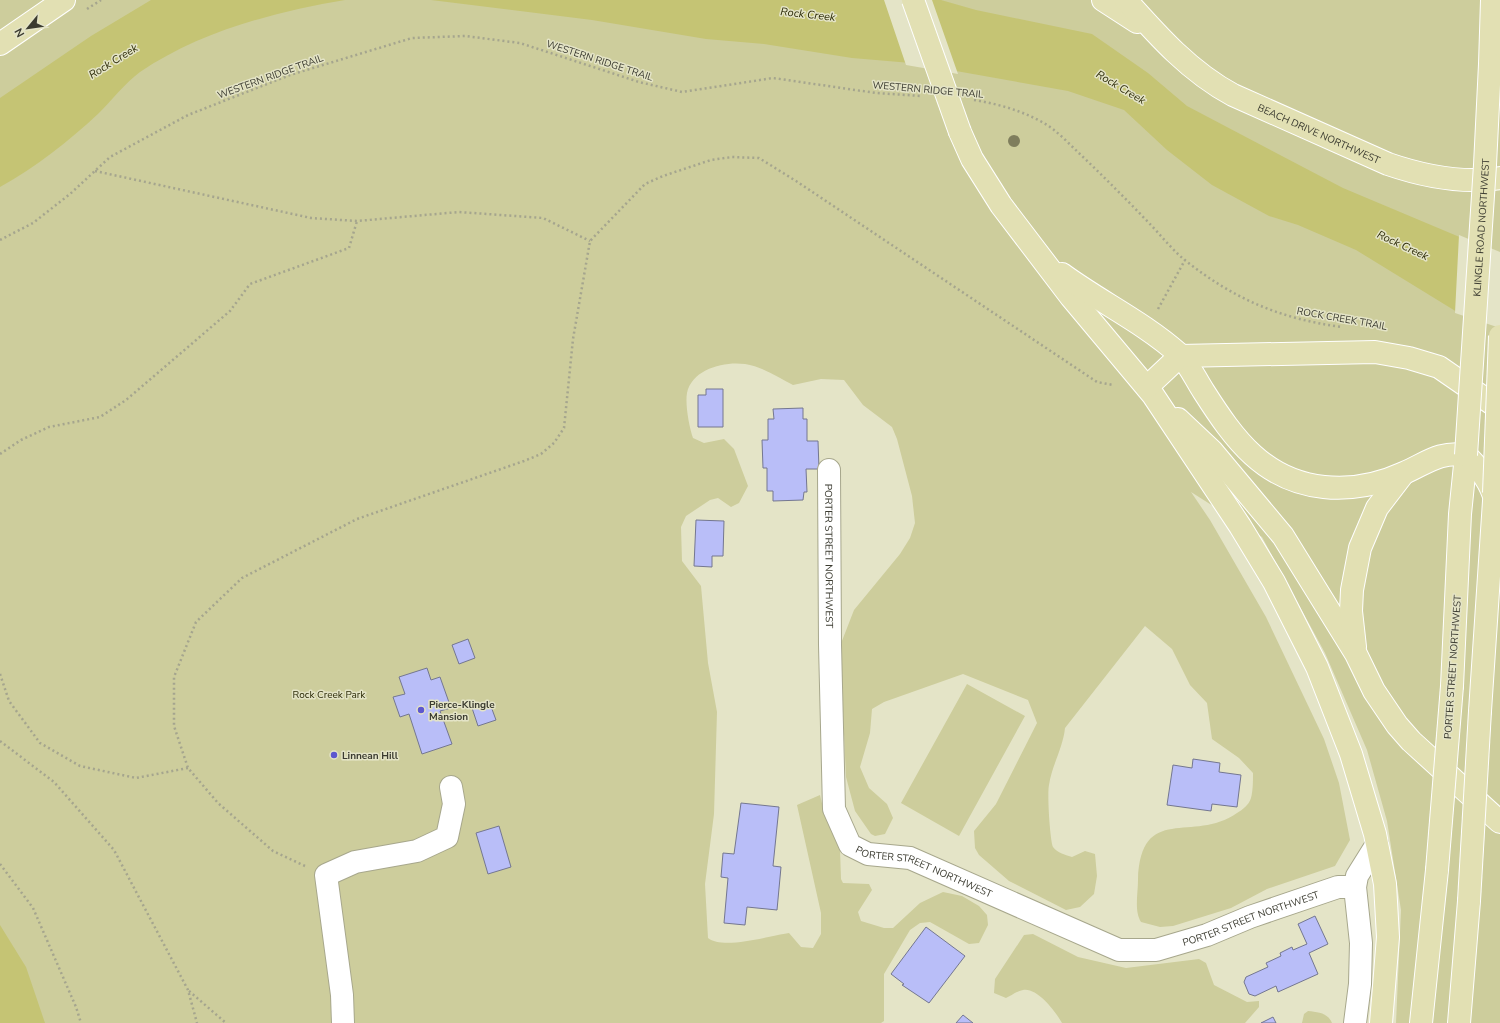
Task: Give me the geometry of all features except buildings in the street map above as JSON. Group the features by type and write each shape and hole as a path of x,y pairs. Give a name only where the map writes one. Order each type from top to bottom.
{"main road":[{"path":"0,44 64,0"},
{"path":"912,0 960,132 972,159 989,186 1042,259 1104,338 1150,391 1212,451 1279,531 1303,566 1356,654 1374,691 1397,725 1411,741 1500,822"},
{"name":"BEACH DRIVE NORTHWEST","path":"1103,0 1158,35"},
{"name":"BEACH DRIVE NORTHWEST","path":"1126,0 1158,35 1187,63 1213,84 1233,95 1388,164 1437,178 1500,178"},
{"name":"KLINGLE ROAD NORTHWEST","path":"1466,455 1485,164 1492,0"},
{"path":"1042,259 1089,294 1145,326 1180,356 1216,411 1237,439 1252,455 1268,468 1287,479 1306,485 1347,488 1367,485 1406,472 1446,453 1466,455 1482,472 1494,492"},
{"path":"1459,1023 1469,901 1480,712 1497,521 1494,492 1500,336"},
{"path":"1150,391 1180,356 1368,352 1409,358 1439,367 1500,409"},
{"path":"1150,391 1240,526 1274,582 1317,667 1351,754 1377,844 1385,884 1388,937 1381,1023"},
{"name":"PORTER STREET NORTHWEST","path":"1421,1023 1437,870 1452,686 1460,514 1466,455"},
{"path":"1356,654 1351,611 1353,582 1360,548 1378,508 1406,472"}],"street":[{"name":"PORTER STREET NORTHWEST","path":"829,470 830,644 834,809 850,845 868,854 910,858 1120,950 1156,950 1207,935 1250,917 1338,888 1355,887"},
{"path":"343,1023 342,995 326,875 355,862 417,851 447,837 454,804 450,787"},
{"path":"1355,1023 1360,984 1361,943 1355,887 1357,876 1377,844"}],"path":[{"name":"WESTERN RIDGE TRAIL","path":"0,240 33,223 70,194 110,157 188,115 290,75 412,38 465,36 520,43 639,82 682,92 773,78 876,93 928,96"},
{"name":"WESTERN RIDGE TRAIL","path":"972,100 999,104 1022,112 1058,133 1118,190 1185,260"},
{"path":"326,875 273,851 218,803 188,768 174,726 174,676 196,622 242,578 357,520 524,461 541,454 554,443 564,428 573,339 590,241 645,184 663,176 711,160 732,157 759,158 796,180 1097,382 1150,391"},
{"path":"95,171 311,218 357,221 458,212 544,218 590,241"},
{"path":"0,454 21,440 49,427 100,417 126,400 230,311 250,284 349,248 357,221"},
{"path":"1158,310 1185,260"},
{"name":"ROCK CREEK TRAIL","path":"1185,260 1222,286 1266,309 1294,318 1347,327"},
{"path":"0,674 9,701 40,743 80,766 136,778 188,768"},
{"path":"0,741 54,782 114,850 188,990 197,1023"},
{"path":"0,864 32,908 76,1007 81,1023"},
{"path":"188,990 226,1023"}],"green space":[{"name":"Rock Creek Park","path":"0,0 1500,0 1500,1023 1396,1023 1401,910 1387,821 1367,750 1325,653 1262,537 1191,492 1210,520 1266,617 1324,739 1339,783 1350,840 1335,866 1267,889 1231,908 1173,926 1160,927 1141,922 1137,908 1138,880 1141,856 1149,841 1159,833 1172,829 1203,826 1220,822 1237,813 1250,801 1253,779 1253,773 1239,758 1212,739 1207,703 1190,685 1172,649 1145,626 1065,728 1062,743 1050,778 1048,790 1053,847 1064,855 1072,857 1085,851 1095,854 1097,876 1094,894 1080,907 1066,910 1009,881 979,855 975,848 974,831 996,804 1037,723 1028,700 963,674 884,702 872,709 870,733 860,767 869,788 887,804 893,818 885,834 875,836 871,834 855,811 846,777 840,646 854,610 900,554 910,538 915,523 912,496 897,439 892,427 863,405 844,380 821,379 793,385 758,367 737,363 710,368 702,372 690,385 687,393 688,416 693,438 704,443 724,439 734,449 748,486 739,503 731,507 718,498 710,500 686,516 681,527 682,561 701,586 708,663 717,712 714,814 705,884 708,938 724,943 747,941 789,933 801,947 813,948 821,934 821,913 797,805 820,795 825,816 840,849 841,879 843,883 869,884 872,890 858,912 861,921 884,928 893,928 920,903 943,892 962,896 979,906 987,915 988,925 979,943 969,944 930,922 920,923 910,930 884,974 884,1021 881,1023 0,1023"},
{"path":"967,684 1025,716 959,836 901,803"},
{"path":"1033,934 1078,957 1126,968 1199,959 1206,963 1214,985 1247,1002 1259,1001 1259,1007 1245,1023 1062,1023 1046,1001 1034,992 1023,990 1006,998 994,993 995,979 1024,935"},
{"path":"1308,1011 1325,1015 1332,1023 1302,1023 1304,1014"}],"water":[{"name":"Rock Creek","path":"151,0 345,0 265,17 239,25 213,34 163,58 134,76 99,113 76,134 39,162 0,187 0,98 91,36"},
{"name":"Rock Creek","path":"431,0 941,0 976,10 1092,34 1148,73 1187,106 1343,188 1500,254 1457,312 1356,250 1298,225 1269,216 1212,185 1167,150 1124,110 1068,91 911,63 852,58 764,44 706,39 592,20"},
{"path":"0,925 26,967 45,1023 0,1023"}],"pier":[{"path":"884,0 932,0 958,74 906,65"},
{"path":"1459,235 1500,252 1500,328 1455,313"}],"place":[{"name":"Pierce-Klingle Mansion","path":"421,710"},
{"name":"Linnean Hill","path":"334,755"}]}
